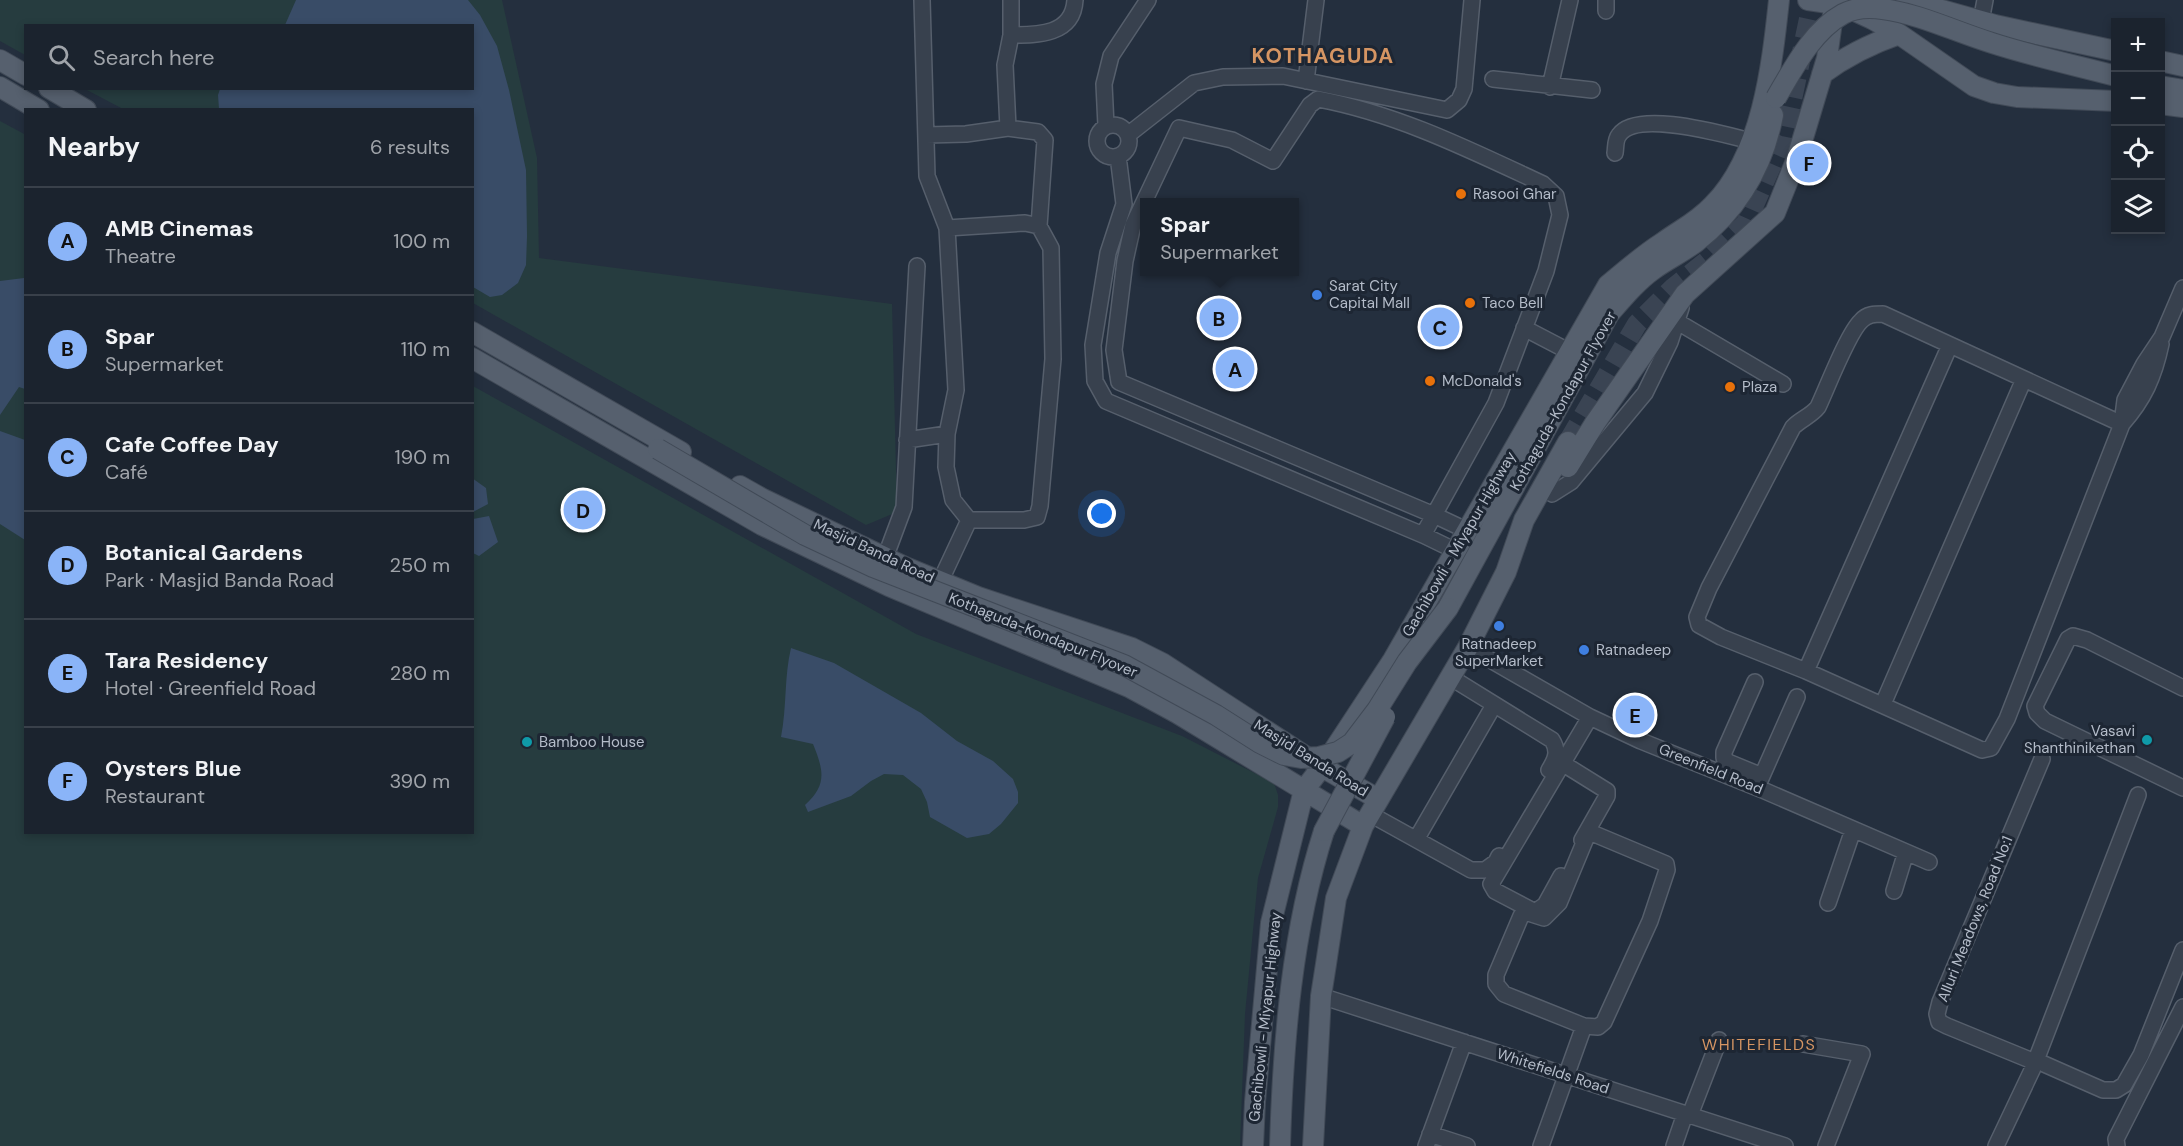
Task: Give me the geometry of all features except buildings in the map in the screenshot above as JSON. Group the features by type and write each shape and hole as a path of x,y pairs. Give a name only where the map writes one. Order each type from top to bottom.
{"main road":[{"name":"Gachibowli - Miyapur Highway","path":"1253,1146 1271,923 1304,790 1323,767 1393,660 1608,285 1662,242 1688,227 1714,204 1733,181 1758,126 1779,0"},
{"name":"Kothaguda-Kondapur Flyover","path":"1280,1146 1292,981 1311,870 1324,831 1609,314 1627,292 1652,270 1696,242 1722,217 1743,193 1759,165 1776,98 1790,0"},
{"path":"1808,0 1835,1 1872,19 1899,34 1974,86 1994,93 2017,97 2111,101"},
{"path":"1906,0 1931,4 1981,21 2111,50"},
{"path":"1524,520 1539,516 1594,423 1685,294 1775,213 1797,158 1827,58 1835,1"},
{"name":"Kothaguda-Kondapur Flyover","path":"1776,98 1811,43 1829,23 1844,13 1857,8 1869,7 1899,12 1994,44 2111,75"},
{"path":"1822,74 1846,56 1899,34"},
{"path":"0,60 24,74"},
{"path":"2165,62 2183,66"},
{"path":"0,87 36,108"},
{"path":"2165,87 2183,90"},
{"path":"52,90 83,108"},
{"path":"2165,105 2183,107"},
{"name":"Masjid Banda Road","path":"474,333 763,499 885,558 978,597 1132,648 1162,663 1323,767 1370,813"},
{"name":"Masjid Banda Road","path":"474,359 762,525 889,586 1130,687 1178,713 1304,790 1370,813"},
{"name":"Kothaguda-Kondapur Flyover","path":"626,421 658,449 805,535 873,567 1124,664 1284,755 1301,758 1319,757 1338,752 1352,743 1377,710 1407,662 1448,608"},
{"path":"1313,1146 1321,996 1336,898 1370,813 1468,647 1506,572 1524,520 1568,442"}],"street":[{"path":"922,0 927,176 947,228 956,390 947,434 946,467 953,500 969,520"},
{"path":"1008,128 1005,65 1011,35 1011,0"},
{"path":"1011,35 1057,31 1067,24 1075,6 1075,0"},
{"path":"1106,126 1104,84 1111,56 1148,0"},
{"path":"1306,81 1316,0"},
{"path":"1129,134 1194,83 1223,77 1283,76 1447,110 1459,100 1464,89 1472,0"},
{"path":"1550,87 1569,0"},
{"path":"1981,21 1985,0"},
{"path":"1493,79 1592,90"},
{"path":"1146,198 1179,129 1232,140 1273,161 1310,105 1318,99 1343,103 1436,134 1543,184 1556,196 1560,215 1546,271 1496,403 1423,535"},
{"path":"1116,124 1129,134 1129,145 1123,154 1108,156 1100,150 1097,145 1098,134 1106,126 1116,124"},
{"path":"1615,153 1618,136 1626,129 1639,124 1673,125 1751,141"},
{"path":"926,135 966,134 1008,128 1038,132 1045,140 1039,226 1051,248 1053,359 1040,506 1037,517 1024,520 969,520"},
{"path":"1118,156 1124,204 1108,253 1093,345 1095,381 1106,401 1456,551"},
{"path":"1106,401 1119,382 1114,350 1125,261 1133,225 1140,210"},
{"path":"947,228 1025,223 1039,226"},
{"path":"885,558 904,507 917,266"},
{"path":"2122,424 1883,314 1870,315 1860,321 1818,407 1793,427 1709,588 1697,617 1699,625 1883,704 1982,750 1991,748 2007,719 2122,424 2125,400 2144,364 2162,337 2183,288"},
{"path":"1552,494 1571,483 1645,393 1670,342 1685,294"},
{"path":"1676,321 1783,384"},
{"path":"1524,328 1570,351"},
{"path":"1806,671 1950,345"},
{"path":"1883,704 2024,379"},
{"path":"1119,382 1467,531"},
{"path":"907,440 947,434"},
{"path":"940,582 969,520"},
{"path":"2183,688 2087,640 2073,636 2063,647 2036,706 2037,713 2045,721 2183,788"},
{"name":"Greenfield Road","path":"1468,647 1590,717 1654,747 1755,780 1853,830 1929,862"},
{"path":"1370,813 1471,870 1485,870 1496,862 1554,763 1557,755 1556,746 1552,740 1450,677"},
{"path":"1755,682 1724,755 1728,762 1755,780 1797,697"},
{"path":"1417,838 1494,705"},
{"path":"1562,763 1605,789 1608,794 1545,905 1535,912 1495,891 1492,888 1492,881 1562,763 1590,717"},
{"name":"Alluri Meadows, Road No:1","path":"2042,759 1944,992 1937,1014 1939,1022 2103,1090 2116,1090 2124,1085 2140,1055 2183,950"},
{"path":"1996,1146 2036,1062 2138,795"},
{"path":"1828,903 1853,830"},
{"path":"1592,833 1666,864 1667,870 1650,921 1604,1022 1598,1027 1584,1026 1504,994 1496,984 1496,975 1521,916 1525,912 1544,918 1556,908 1586,838 1592,833"},
{"path":"1894,891 1906,852"},
{"name":"Whitefields Road","path":"1321,996 1785,1146"},
{"path":"2117,1146 2116,1139 2183,1007"},
{"path":"1541,1146 1584,1026"},
{"path":"1674,1146 1719,1040"},
{"path":"1464,1042 1433,1141 1467,1146"},
{"path":"1803,1044 1862,1054 1826,1146"}],"green space":[{"path":"0,0 502,0 537,158 539,258 892,304 897,512 866,525 474,304 474,108 121,108 87,90 474,90 474,24 24,24 24,54 0,41"},
{"path":"0,121 24,134 24,834 474,834 474,387 916,634 1182,736 1274,783 1278,795 1278,807 1258,878 1245,1014 1240,1146 0,1146"}],"water":[{"path":"296,0 468,0 480,15 497,46 526,170 526,265 518,283 502,295 490,297 474,288 474,108 219,108 220,90 474,90 474,24 285,24"},
{"path":"24,278 24,389 19,387 0,415 0,281"},
{"path":"0,431 24,440 24,539 0,524"},
{"path":"474,479 486,488 488,504 474,511"},
{"path":"489,516 498,542 479,556 474,554 474,519"},
{"path":"791,648 834,663 921,713 957,741 993,761 1013,779 1018,792 1018,803 1001,824 989,834 967,838 930,817 921,789 903,775 884,774 851,796 808,812 805,805 820,784 821,770 817,754 813,744 781,737"}],"tunnel":[{"path":"1568,442 1637,324 1673,288 1708,260 1746,223 1784,137 1813,0"}],"place":[{"name":"Oysters Blue","path":"1809,163"},
{"name":"Rasooi Ghar","path":"1461,194"},
{"name":"Sarat City Capital Mall","path":"1317,295"},
{"name":"Taco Bell","path":"1470,303"},
{"name":"Spar","path":"1219,318"},
{"name":"Cafe Coffee Day","path":"1440,327"},
{"name":"AMB Cinemas","path":"1235,369"},
{"name":"McDonald's","path":"1430,381"},
{"name":"Plaza","path":"1730,387"},
{"name":"Botanical Gardens","path":"583,510"},
{"name":"Ratnadeep SuperMarket","path":"1499,626"},
{"name":"Ratnadeep","path":"1584,650"},
{"name":"Tara Residency","path":"1635,715"},
{"name":"Vasavi Shanthinikethan","path":"2147,740"},
{"name":"Bamboo House","path":"527,742"}],"district":[{"name":"KOTHAGUDA","path":"1323,56"},
{"name":"WHITEFIELDS","path":"1759,1044"}]}
